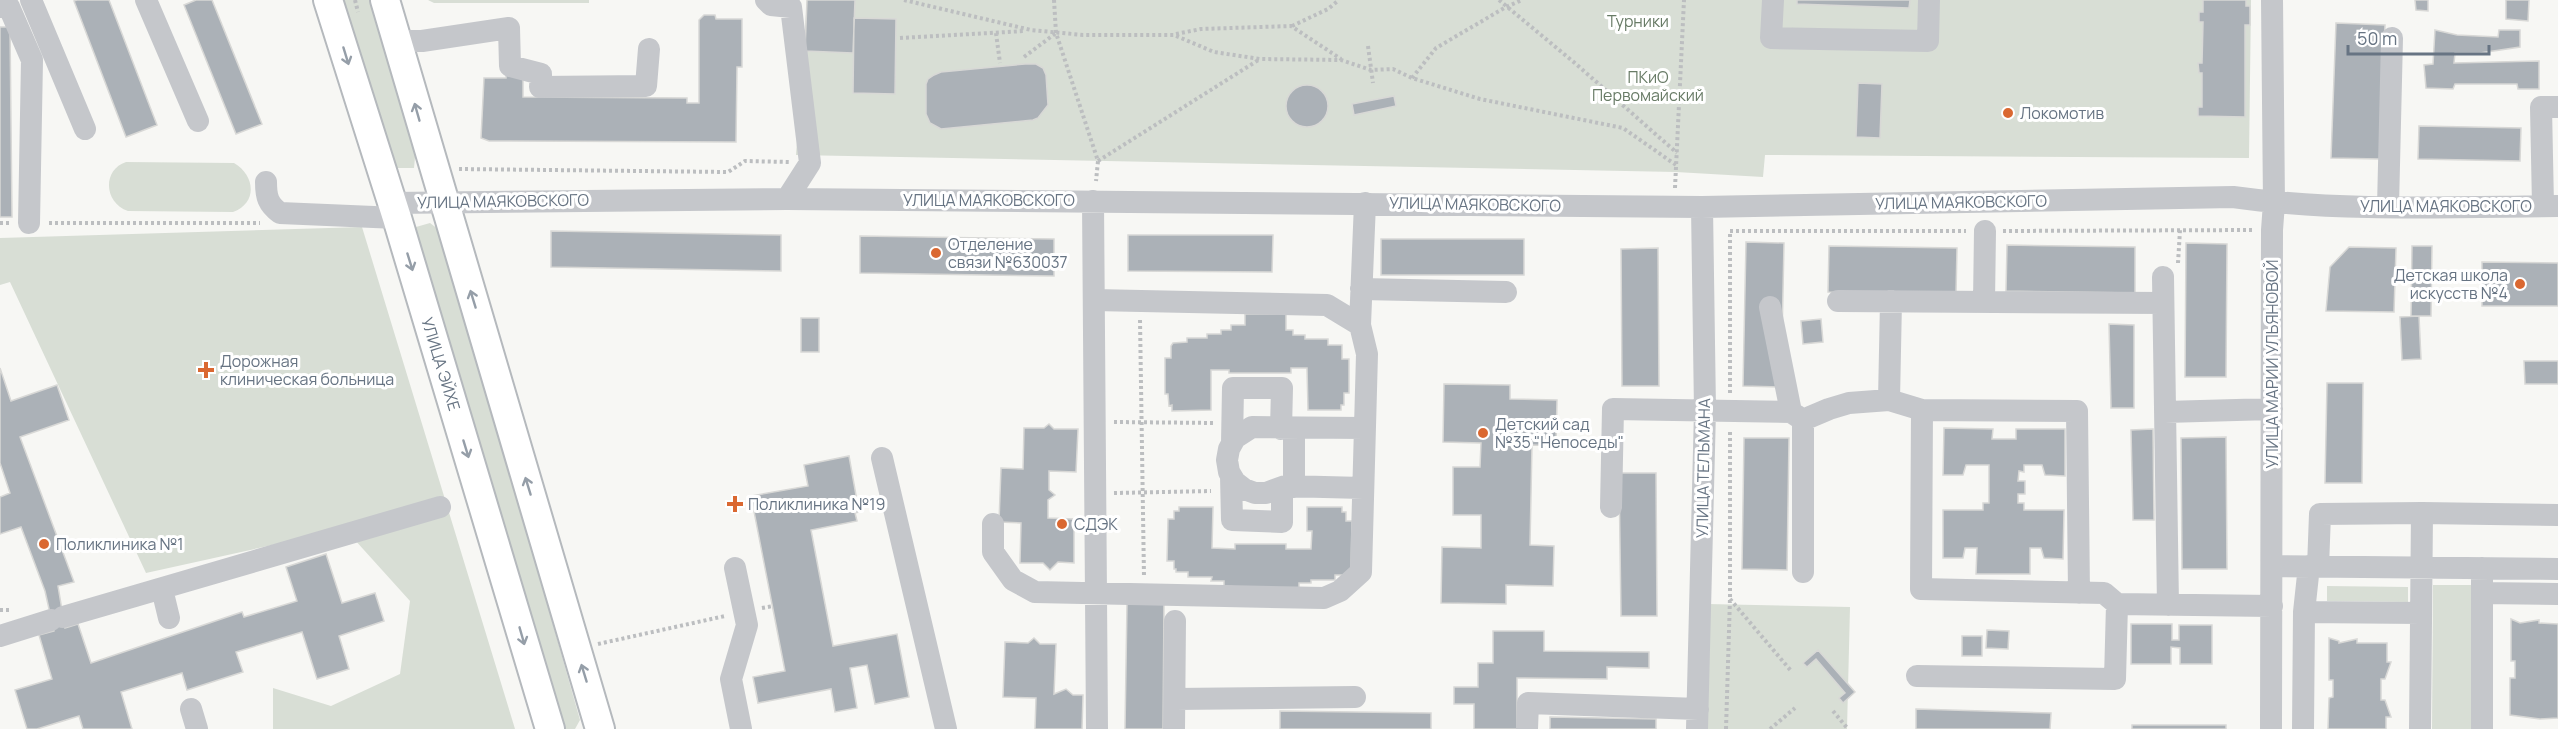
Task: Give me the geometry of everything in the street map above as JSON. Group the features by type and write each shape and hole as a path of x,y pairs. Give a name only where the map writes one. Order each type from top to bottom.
{"main road":[{"name":"УЛИЦА ЭЙХЕ","path":"328,0 550,729"},
{"path":"386,0 600,729"}],"street":[{"path":"31,0 85,129"},
{"path":"146,0 198,120"},
{"path":"766,0 771,5 791,6 810,163 787,199"},
{"path":"1773,0 1771,38 1928,41 1929,0"},
{"name":"УЛИЦА МАРИИ УЛЬЯНОВОЙ","path":"2271,729 2274,203 2272,0"},
{"path":"10,5 32,60 29,223"},
{"path":"396,40 422,41 509,28 510,66 541,74 540,87 646,86 649,49"},
{"path":"2388,207 2392,38"},
{"path":"2550,206 2541,107 2558,107"},
{"path":"266,182 266,197 272,207 280,213"},
{"name":"УЛИЦА МАЯКОВСКОГО","path":"280,213 394,211 444,201 787,199 1702,207 2233,197 2274,203 2388,207 2550,206"},
{"path":"1093,201 1097,729"},
{"path":"993,524 993,552 1013,580 1035,592 1324,598 1340,591 1361,572 1363,488 1359,461 1365,428 1367,354 1360,325 1365,203"},
{"name":"УЛИЦА ТЕЛЬМАНА","path":"1697,719 1705,410 1702,207"},
{"path":"1984,302 1985,231"},
{"path":"2163,277 2168,604"},
{"path":"1361,289 1506,292"},
{"path":"1094,300 1327,304 1360,325"},
{"path":"1838,301 2163,303"},
{"path":"1889,399 1891,302"},
{"path":"1770,307 1797,416 1803,572"},
{"path":"1233,388 1282,388 1288,429 1288,487 1282,522 1232,520 1231,476 1227,460 1233,388"},
{"path":"1611,507 1613,409 1705,410 1797,416 1849,403 1889,399 1922,410 2077,411 2079,592"},
{"path":"2165,412 2272,409"},
{"path":"1922,410 1921,589 2104,593 2117,604 2272,606"},
{"path":"1228,433 1243,432 1252,427 1365,428"},
{"path":"882,458 946,729"},
{"path":"1231,476 1244,489 1255,493 1266,493 1288,487 1363,488"},
{"path":"0,636 440,507"},
{"path":"2420,729 2422,513"},
{"path":"2303,729 2304,612 2320,514 2558,515"},
{"path":"2272,566 2558,569"},
{"path":"735,568 747,625 731,679 741,729"},
{"path":"2482,568 2482,729"},
{"path":"162,589 169,618"},
{"path":"2482,593 2558,594"},
{"path":"1917,676 2115,679 2117,604"},
{"path":"2304,612 2421,613"},
{"path":"1174,729 1175,621"},
{"path":"1175,699 1355,697"},
{"path":"1527,729 1528,704 1697,719"}],"path":[{"path":"904,0 1031,30 1056,33 1174,35 1201,29 1291,26 1328,9 1339,0"},
{"path":"1054,0 1056,33 1098,161 1093,201"},
{"path":"1499,0 1677,153"},
{"path":"1412,78 1436,48 1522,0"},
{"path":"1674,207 1684,0"},
{"path":"1291,26 1341,60 1371,70 1393,69 1412,78 1480,99 1623,128 1676,165"},
{"path":"900,38 1031,30"},
{"path":"996,33 1000,63"},
{"path":"1024,57 1056,33"},
{"path":"1174,35 1214,52 1260,59 1341,60"},
{"path":"1368,46 1373,83"},
{"path":"1098,161 1260,59"},
{"path":"456,160 459,171 728,172 745,161 810,163"},
{"path":"0,223 270,222 280,213"},
{"path":"2163,277 2177,277 2180,230"},
{"path":"1140,301 1144,595"},
{"path":"1111,422 1142,422 1228,433"},
{"path":"1104,493 1212,491"},
{"path":"1730,598 1792,672"},
{"path":"593,645 773,606"},
{"path":"1770,729 1795,708"},
{"path":"1833,711 1848,729"}],"green space":[{"path":"340,0 373,0 416,147 414,168 393,168"},
{"path":"428,0 589,0 589,3 434,3"},
{"name":"ПКиО Первомайский","path":"807,0 2251,0 2249,158 1765,155 1763,177 1676,172 796,155"},
{"path":"126,162 234,163 241,168 250,181 250,196 241,208 233,212 128,211 114,201 109,186 113,172"},
{"path":"430,223 442,232 580,720 575,729 557,729 407,235 416,227"},
{"path":"362,227 515,729 273,729 273,688 331,706 400,674 410,601 345,529 146,573 10,282 0,285 0,238"},
{"path":"2433,585 2473,585 2471,729 2432,729"},
{"path":"2327,586 2408,587 2408,602 2327,601"},
{"path":"1707,604 1850,607 1847,729 1704,729"}],"building":[{"path":"109,0 157,125 126,137 74,1"},
{"path":"196,0 212,0 262,124 236,134 184,5"},
{"path":"807,0 855,0 853,53 805,51"},
{"path":"1797,0 1910,0 1909,8 1797,4"},
{"path":"2203,0 2246,0 2246,6 2250,6 2250,25 2245,25 2245,117 2198,116 2198,107 2202,107 2202,73 2199,73 2198,63 2202,63 2203,22 2199,22 2199,12 2203,12"},
{"path":"2415,0 2428,0 2428,11 2416,10"},
{"path":"2506,0 2529,0 2528,21 2506,19"},
{"path":"704,15 715,15 716,19 742,19 742,67 737,67 736,142 489,141 481,138 484,78 506,78 506,74 523,79 523,97 687,98 687,103 699,103 699,20"},
{"path":"854,18 896,19 895,94 853,93"},
{"path":"2336,23 2385,25 2380,159 2331,158"},
{"path":"0,27 10,27 12,217 0,217"},
{"path":"2435,30 2457,35 2498,37 2499,30 2520,30 2520,47 2480,53 2455,53 2454,63 2539,61 2539,89 2518,89 2517,84 2455,84 2453,89 2426,88 2424,65 2433,64"},
{"path":"1036,64 1043,68 1046,75 1048,105 1038,118 941,129 930,123 926,114 926,84 928,79 934,75 941,72"},
{"path":"1858,83 1882,84 1880,138 1856,137"},
{"path":"1307,85 1315,86 1322,91 1327,98 1327,114 1322,121 1315,126 1307,127 1299,126 1292,121 1287,114 1286,106 1287,98 1292,91 1299,86"},
{"path":"1394,96 1396,106 1354,115 1352,104"},
{"path":"2419,126 2521,128 2520,161 2418,159"},
{"path":"551,231 781,235 781,271 551,267"},
{"path":"1128,235 1273,235 1272,272 1128,271"},
{"path":"860,236 1054,239 1054,276 860,273"},
{"path":"1381,239 1524,239 1524,275 1381,275"},
{"path":"1746,242 1784,243 1781,387 1743,386"},
{"path":"2186,243 2227,244 2226,377 2185,377"},
{"path":"2007,245 2135,247 2135,293 2006,291"},
{"path":"1829,246 1957,248 1956,294 1828,292"},
{"path":"2412,246 2432,246 2431,316 2411,316"},
{"path":"2349,247 2396,248 2394,312 2326,311 2330,267"},
{"path":"1658,248 1659,386 1622,386 1621,249"},
{"name":"Детская школа искусств №4","path":"2482,262 2558,263 2558,306 2482,306"},
{"path":"1245,314 1286,314 1286,330 1293,330 1293,335 1305,335 1305,339 1328,339 1328,345 1342,345 1342,359 1349,359 1349,393 1344,393 1344,405 1341,405 1341,410 1308,410 1307,368 1291,368 1291,373 1229,373 1229,370 1211,370 1211,410 1172,411 1168,394 1165,394 1165,358 1171,358 1173,343 1187,342 1187,338 1207,338 1207,334 1221,334 1221,330 1231,330 1231,325 1245,325"},
{"path":"2419,316 2421,359 2402,360 2400,317"},
{"path":"801,318 819,318 819,352 801,352"},
{"path":"1821,319 1823,342 1803,344 1801,321"},
{"path":"2109,324 2134,325 2134,408 2111,408"},
{"path":"2524,361 2558,361 2558,384 2525,384"},
{"name":"Поликлиника №1","path":"0,368 11,401 57,385 69,420 20,437 74,582 58,586 65,628 78,624 91,663 242,612 244,617 297,601 286,567 326,554 342,603 375,593 384,621 339,636 349,669 317,679 302,632 236,652 243,672 187,690 182,673 121,692 132,729 83,729 79,716 37,729 27,729 15,690 52,679 39,635 54,631 45,591 21,527 0,534 0,497 10,493 0,463"},
{"path":"2327,383 2363,383 2362,483 2325,483"},
{"path":"1444,384 1510,385 1510,399 1557,400 1556,446 1532,445 1530,545 1554,546 1553,586 1506,585 1506,604 1441,603 1442,547 1481,548 1481,515 1453,515 1453,467 1480,467 1481,443 1443,442"},
{"path":"1049,424 1054,429 1078,429 1076,472 1049,471 1049,490 1055,495 1048,500 1048,518 1074,519 1074,563 1058,562 1050,570 1043,563 1020,563 1021,523 999,522 1001,468 1023,469 1024,428 1044,428"},
{"path":"1944,428 1993,429 1992,439 2016,439 2016,429 2065,429 2065,476 2045,475 2042,465 2024,465 2024,472 2019,471 2018,481 2025,481 2025,494 2018,494 2018,503 2024,503 2024,510 2064,510 2063,559 2044,558 2041,548 2030,548 2030,574 1976,574 1977,548 1965,548 1963,558 1943,558 1943,510 1983,510 1983,503 1989,503 1989,465 1966,465 1963,475 1943,475"},
{"path":"2153,429 2154,520 2133,520 2131,430"},
{"path":"2226,437 2227,569 2182,569 2181,438"},
{"path":"1744,438 1789,438 1787,570 1742,569"},
{"path":"849,456 859,512 855,513 857,521 811,530 833,646 897,634 909,697 875,704 867,665 850,668 857,708 835,712 831,689 758,703 753,677 785,671 751,496 808,486 804,465"},
{"path":"1619,473 1656,473 1657,616 1621,616"},
{"path":"1179,507 1213,507 1212,548 1235,549 1235,544 1286,544 1286,549 1311,549 1312,531 1307,531 1307,507 1342,507 1342,512 1346,512 1346,521 1352,521 1351,569 1347,575 1335,575 1335,580 1311,580 1311,583 1299,583 1299,591 1224,586 1224,581 1211,581 1212,577 1188,577 1188,572 1176,572 1174,561 1167,561 1168,519 1174,519 1174,511 1179,511"},
{"path":"1127,603 1164,603 1163,729 1125,729"},
{"path":"2511,619 2520,623 2539,620 2539,623 2558,624 2558,718 2540,719 2510,715 2510,678 2515,678 2515,661 2511,661"},
{"path":"2131,624 2172,624 2172,640 2179,640 2179,625 2212,625 2212,664 2180,664 2180,648 2171,647 2171,664 2131,664"},
{"path":"1987,630 2009,631 2008,649 1986,648"},
{"path":"1493,631 1544,631 1544,651 1649,652 1649,668 1607,667 1607,679 1517,678 1517,729 1474,729 1474,704 1454,704 1454,687 1478,687 1478,663 1493,663"},
{"path":"1962,636 1982,636 1982,656 1962,656"},
{"path":"1034,638 1040,644 1056,644 1054,694 1066,689 1073,695 1083,695 1082,729 1035,729 1036,698 1003,697 1005,642 1028,643"},
{"path":"2329,638 2339,643 2357,639 2357,643 2387,643 2387,662 2391,662 2385,679 2381,679 2381,700 2385,700 2391,717 2386,717 2386,729 2328,729 2329,698 2333,697 2333,680 2329,680"},
{"path":"1818,650 1855,692 1843,703 1839,698 1845,693 1816,659 1807,667 1803,663"},
{"path":"1916,709 2051,713 2050,729 1916,729"},
{"path":"1280,711 1431,713 1431,729 1280,729"},
{"path":"1550,717 1656,719 1656,729 1550,729"},
{"path":"2132,725 2226,725 2226,729 2132,729"}],"place":[{"name":"Локомотив","path":"2008,113"},
{"name":"Отделение связи №630037","path":"936,253"},
{"name":"Детская школа искусств №4","path":"2520,284"},
{"name":"Дорожная клиническая больница","path":"206,370"},
{"name":"Детский сад №35 \"Непоседы\"","path":"1483,433"},
{"name":"Поликлиника №19","path":"735,504"},
{"name":"СДЭК","path":"1062,524"},
{"name":"Поликлиника №1","path":"44,544"}],"park label":[{"name":"Турники","path":"1638,21"}]}
